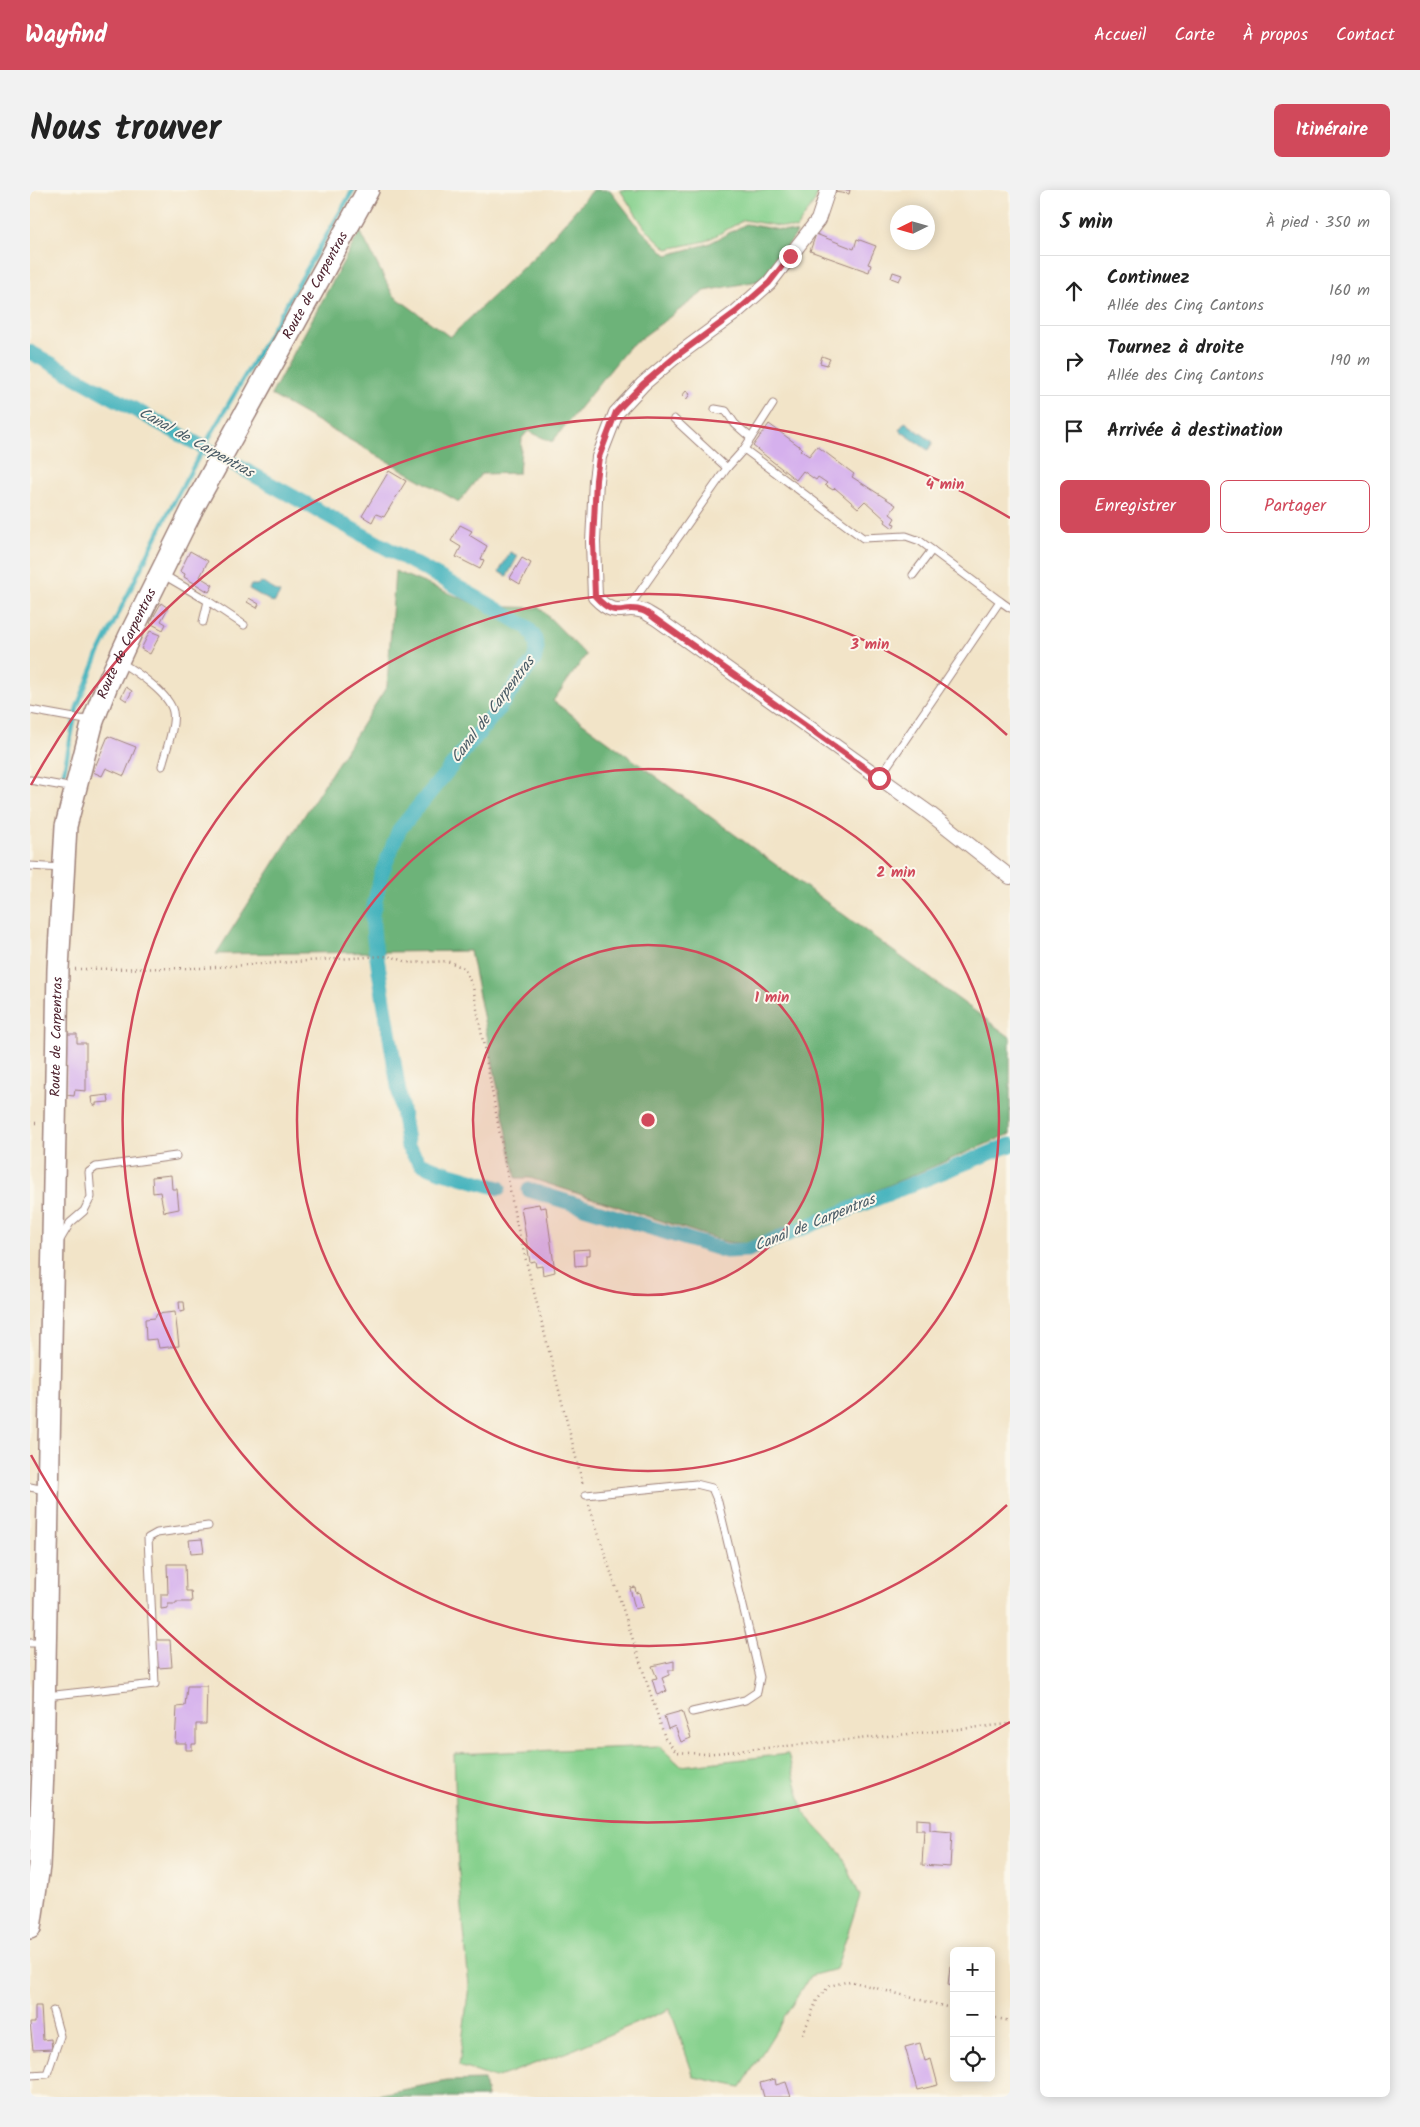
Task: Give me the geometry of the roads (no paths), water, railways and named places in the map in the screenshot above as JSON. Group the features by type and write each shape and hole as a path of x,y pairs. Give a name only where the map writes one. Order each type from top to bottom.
{"main road":[{"name":"Route de Carpentras","path":"30,1928 39,1866 43,1697 37,1643 39,1489 53,1251 58,969 62,868 66,826 74,788 93,721 159,572 192,508 368,190"}],"street":[{"path":"828,190 818,220 769,283 736,312 675,357 643,384 616,412 599,457 596,480 593,542 595,596 602,604 615,611 642,610 657,620 929,813 1010,877"}],"lane":[{"path":"627,610 727,468 744,449 773,404"},
{"path":"714,409 726,411 751,438"},
{"path":"674,419 727,468"},
{"path":"744,449 862,538 906,536 920,541 1010,608"},
{"path":"913,575 932,550"},
{"path":"159,572 244,625"},
{"path":"202,622 208,601"},
{"path":"879,778 1000,601"},
{"path":"118,661 152,685 167,700 174,712 162,766"},
{"path":"30,710 93,721"},
{"path":"30,780 74,788"},
{"path":"30,866 62,868"},
{"path":"53,1251 70,1223 84,1211 91,1197 88,1172 96,1167 176,1156"},
{"path":"586,1495 696,1484 712,1488 718,1502 760,1677 757,1692 745,1700 692,1712"},
{"path":"43,1697 155,1684 148,1538 157,1532 208,1526"},
{"path":"30,2075 47,2074 55,2052 60,2036 53,2011"}],"water":[{"path":"905,422 933,442 928,450 899,430"},
{"path":"510,552 518,556 507,576 499,572"},
{"path":"261,582 280,593 274,603 249,589 251,585 257,585"}],"waterway":[{"path":"63,776 77,707 97,657 169,511 210,436 353,190"},
{"name":"Canal de Carpentras","path":"30,352 483,601 527,627 534,636 537,648 534,660 496,712 399,830 381,875 372,915 374,940 408,1147 420,1163 440,1171 499,1188"},
{"name":"Canal de Carpentras","path":"529,1190 726,1251 748,1250 1010,1145"}]}
